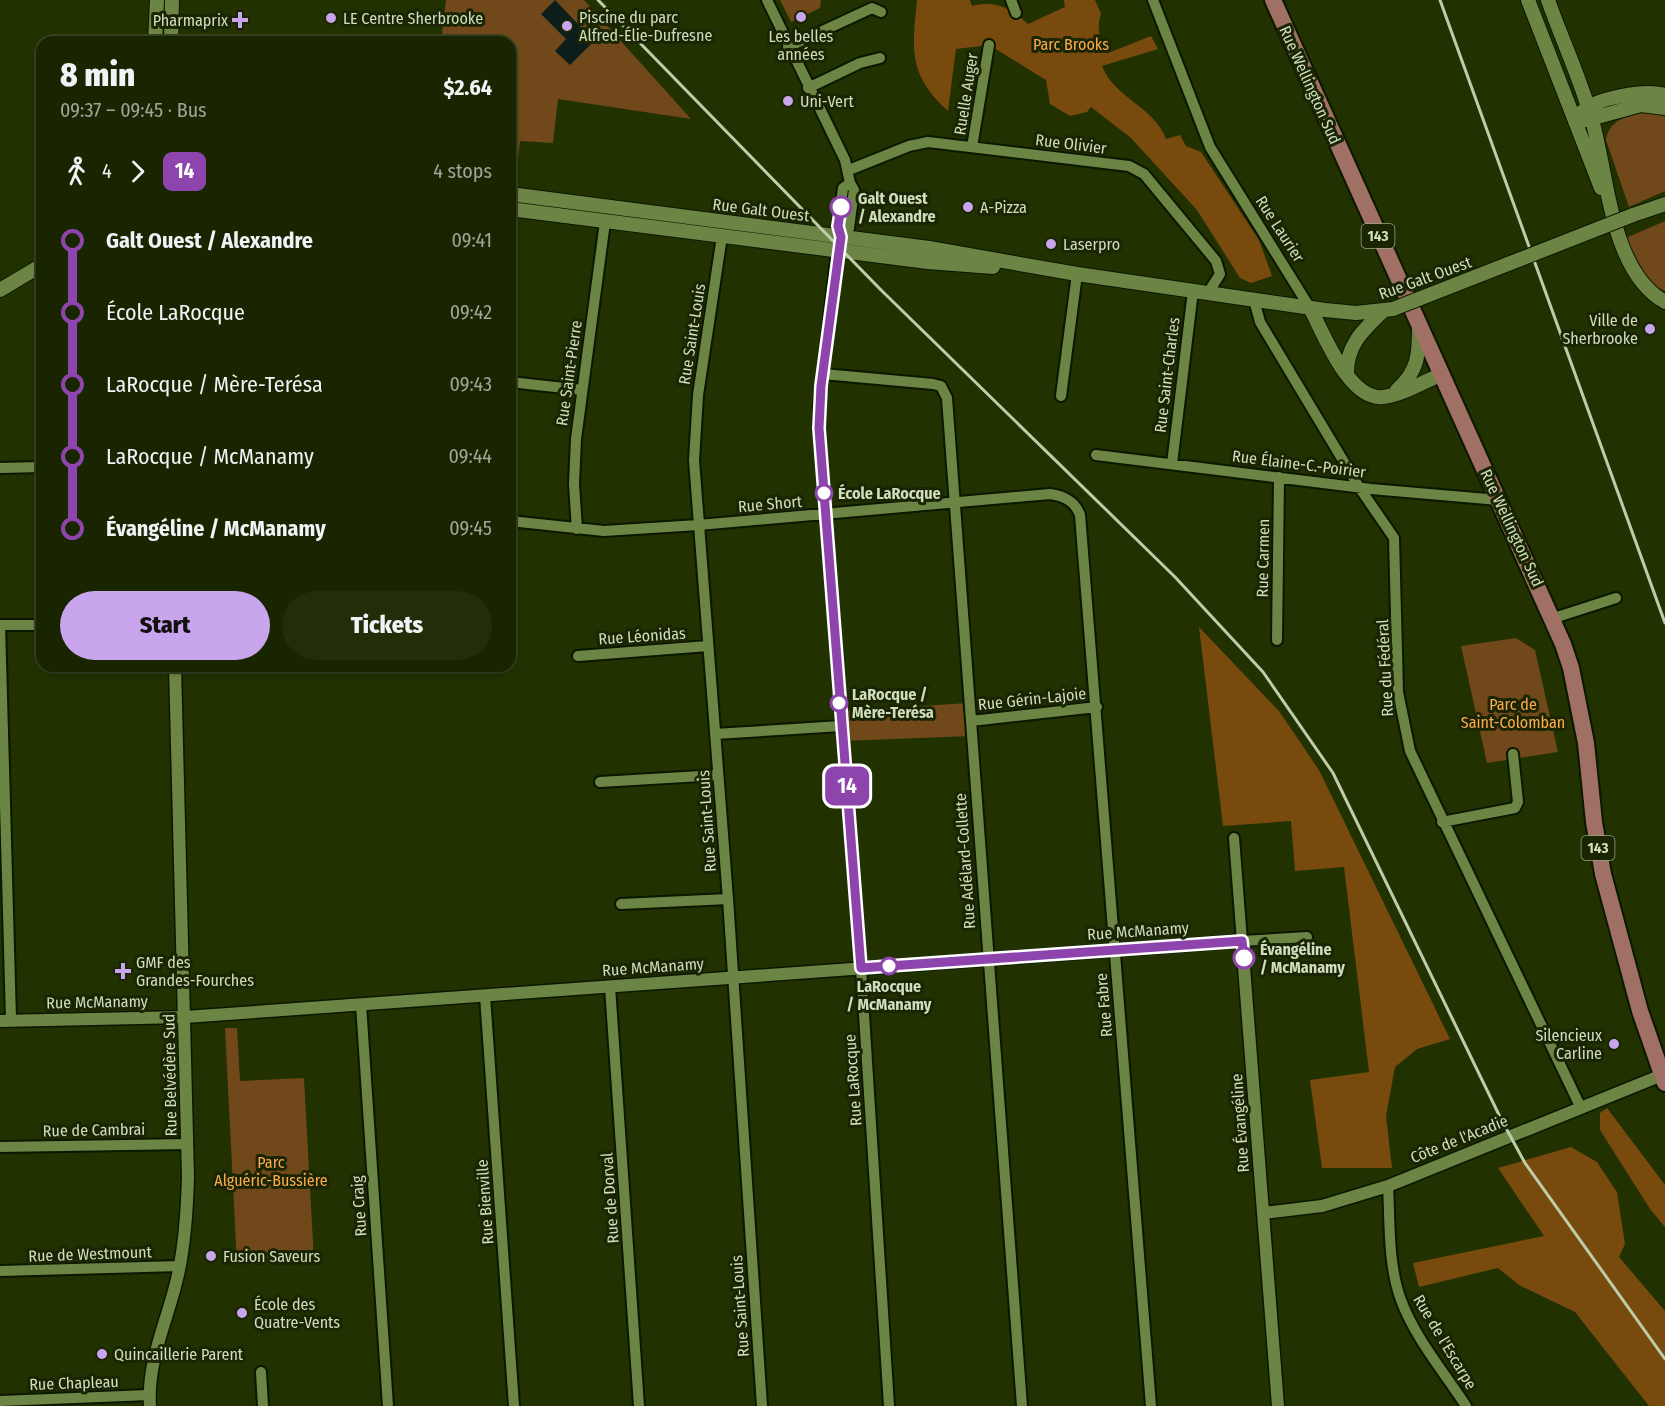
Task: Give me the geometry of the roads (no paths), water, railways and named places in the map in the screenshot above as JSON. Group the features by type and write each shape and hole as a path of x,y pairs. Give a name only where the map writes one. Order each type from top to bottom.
{"main road":[{"path":"155,36 157,0"},
{"path":"171,36 172,0"},
{"name":"Rue Wellington Sud","path":"1273,0 1440,375 1554,618 1571,668 1583,722 1594,822 1604,874 1636,999 1663,1079"},
{"path":"1528,0 1618,230 1629,264 1655,296 1665,302"},
{"path":"1548,0 1592,120 1618,230"},
{"path":"1574,120 1587,106 1642,92 1665,95"},
{"path":"1574,120 1592,120 1641,105 1665,108"},
{"name":"Rue Galt Ouest","path":"516,195 929,248 1077,274 1356,314 1387,311 1665,204"},
{"name":"Rue Galt Ouest","path":"516,210 927,262 1077,274"},
{"path":"0,290 36,269"},
{"name":"Rue Laurier","path":"1310,308 1348,377 1365,394 1382,398 1440,375"},
{"path":"1348,377 1347,362 1354,343 1387,311"},
{"path":"1391,395 1414,372 1419,357 1419,328"}],"street":[{"path":"767,0 849,170"},
{"path":"1011,0 1016,13"},
{"name":"Rue Laurier","path":"1153,0 1210,147 1310,308"},
{"path":"788,47 872,8 881,12"},
{"name":"Ruelle Auger","path":"972,147 989,45"},
{"path":"808,88 860,63 880,58"},
{"name":"Rue Olivier","path":"849,170 909,146 928,142 1137,169 1171,204 1219,268 1217,281 1208,293"},
{"name":"Rue LaRocque","path":"849,170 850,183 854,190 849,228 841,237 837,251 819,428 861,968 889,1406"},
{"name":"Rue Saint-Pierre","path":"577,529 574,460 605,222"},
{"name":"Rue Saint-Louis","path":"722,236 694,430 698,525 728,898 762,1406"},
{"path":"1061,396 1077,274"},
{"name":"Rue Saint-Charles","path":"1172,464 1193,291"},
{"name":"Rue du Fédéral","path":"1254,300 1260,322 1359,487 1394,538 1401,713 1410,751 1442,822 1580,1106"},
{"name":"Rue Adélard-Collette","path":"823,374 941,386 947,398 1022,1406"},
{"path":"516,383 582,390"},
{"name":"Rue Élaine-C.-Poirier","path":"1096,455 1359,487 1499,500"},
{"path":"0,468 36,467"},
{"name":"Rue Carmen","path":"1276,640 1279,477"},
{"name":"Rue Short","path":"516,522 604,531 954,504 1050,494 1068,500"},
{"name":"Rue Fabre","path":"1068,500 1077,507 1080,515 1151,1406"},
{"path":"1554,618 1616,598"},
{"path":"6,1020 0,625 36,625"},
{"name":"Rue Léonidas","path":"578,656 708,646"},
{"name":"Rue Belvédère Sud","path":"150,1400 153,1362 180,1266 186,1229 188,1144 175,672"},
{"name":"Rue Gérin-Lajoie","path":"971,721 1097,707"},
{"path":"715,734 841,726"},
{"path":"1442,822 1515,808 1518,802 1513,754"},
{"path":"600,782 718,775"},
{"name":"Rue Évangéline","path":"1234,838 1278,1406"},
{"path":"621,904 728,898"},
{"name":"Rue McManamy","path":"6,1020 185,1017 1307,937"},
{"name":"Rue de Dorval","path":"610,987 639,1406"},
{"name":"Rue Bienville","path":"485,996 514,1406"},
{"name":"Rue Craig","path":"361,1005 388,1406"},
{"name":"Côte de l'Acadie","path":"1263,1213 1322,1206 1388,1186 1580,1106 1663,1079"},
{"name":"Rue de Cambrai","path":"0,1147 188,1144"},
{"name":"Rue de l'Escarpe","path":"1388,1186 1391,1246 1400,1297 1419,1335 1466,1406"},
{"name":"Rue de Westmount","path":"0,1271 180,1266"},
{"path":"261,1372 263,1406"},
{"name":"Rue Chapleau","path":"0,1401 150,1400"}],"railway":[{"path":"598,0 881,290 1175,577 1263,672 1333,773 1501,1119 1525,1163 1665,1359"},
{"path":"1440,0 1665,623"}],"place":[{"name":"Les belles années","path":"801,17"},
{"name":"LE Centre Sherbrooke","path":"331,18"},
{"name":"Pharmaprix","path":"240,20"},
{"name":"Piscine du parc Alfred-Élie-Dufresne","path":"567,26"},
{"name":"Uni-Vert","path":"788,101"},
{"name":"Galt Ouest / Alexandre","path":"841,207"},
{"name":"A-Pizza","path":"968,207"},
{"name":"Laserpro","path":"1051,244"},
{"name":"Ville de Sherbrooke","path":"1650,329"},
{"name":"École LaRocque","path":"824,493"},
{"name":"LaRocque / Mère-Terésa","path":"839,703"},
{"name":"Évangéline / McManamy","path":"1244,958"},
{"name":"LaRocque / McManamy","path":"889,966"},
{"name":"GMF des Grandes-Fourches","path":"123,971"},
{"name":"Silencieux Carline","path":"1614,1044"},
{"name":"Fusion Saveurs","path":"211,1256"},
{"name":"École des Quatre-Vents","path":"242,1313"},
{"name":"Quincaillerie Parent","path":"102,1354"}],"park label":[{"name":"Parc Brooks","path":"1071,44"},
{"name":"Parc de Saint-Colomban","path":"1513,713"},
{"name":"Parc Alguéric-Bussière","path":"271,1171"}]}
